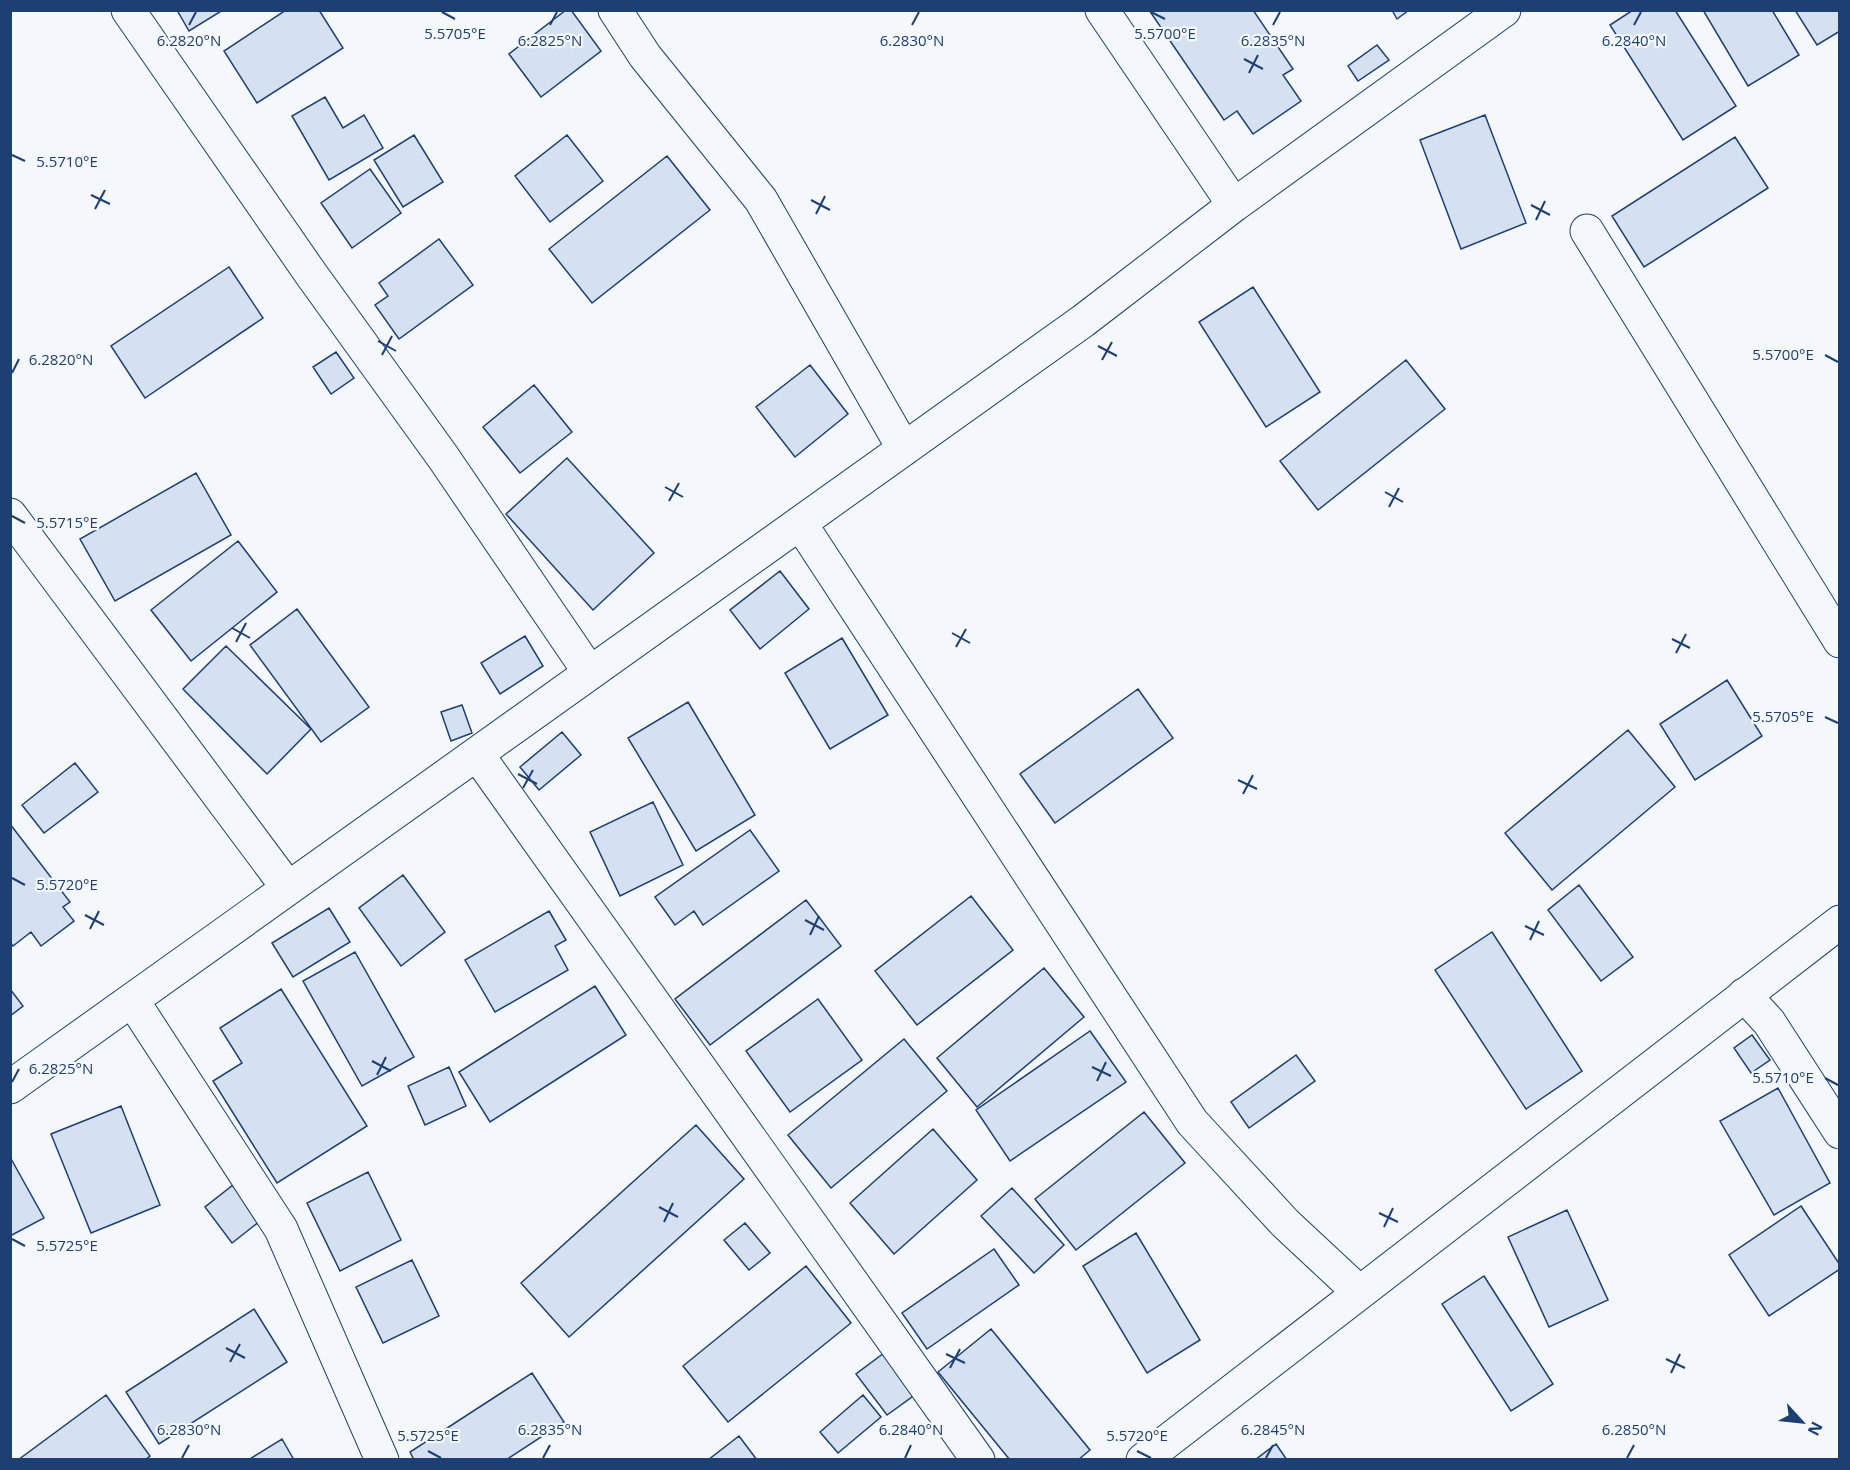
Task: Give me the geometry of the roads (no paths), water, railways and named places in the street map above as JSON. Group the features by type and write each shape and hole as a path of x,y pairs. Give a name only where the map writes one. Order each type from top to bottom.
{"street":[{"path":"128,10 311,274 443,457 590,674"},
{"path":"615,10 645,56 761,200 904,449"},
{"path":"1102,10 1234,205"},
{"path":"10,1087 1083,321 1234,205 1504,10"},
{"path":"1587,231 1839,641"},
{"path":"10,515 288,888"},
{"path":"800,524 1192,1122 1285,1222 1359,1292"},
{"path":"477,754 978,1460"},
{"path":"1143,1460 1839,922"},
{"path":"1744,995 1769,1022 1839,1132"},
{"path":"132,1000 281,1229 382,1460"}]}
